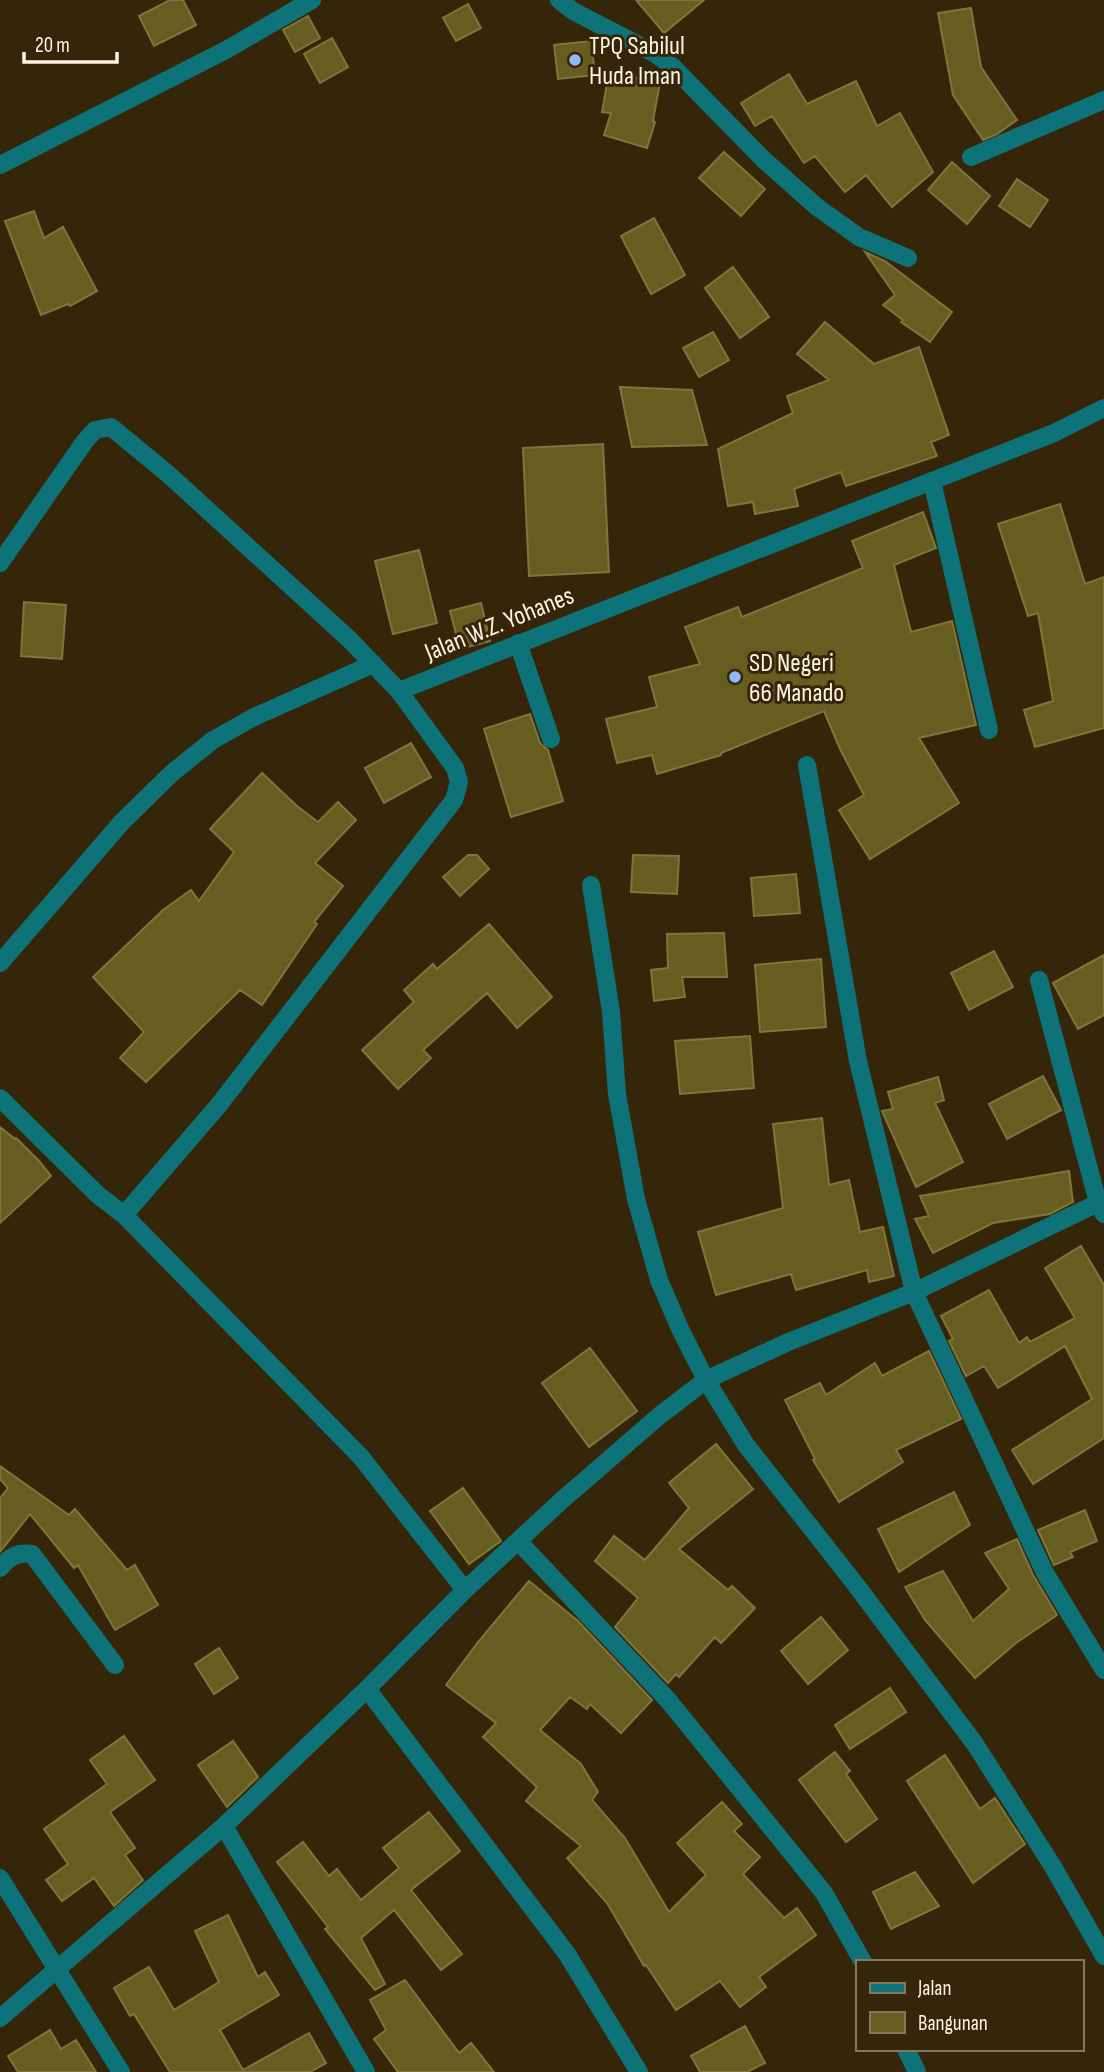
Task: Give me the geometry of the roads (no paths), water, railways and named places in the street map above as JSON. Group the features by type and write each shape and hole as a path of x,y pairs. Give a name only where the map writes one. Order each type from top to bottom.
{"street":[{"path":"0,165 226,50 312,0"},
{"path":"559,0 573,12 654,53 672,66 764,160 817,207 859,237 908,258"},
{"path":"971,157 1104,100"},
{"name":"Jalan W.Z. Yohanes","path":"399,691 1054,433 1104,408"},
{"path":"0,563 85,441 95,430 111,427 168,474 373,664 399,691 455,768 459,782 454,800 218,1105 124,1215"},
{"path":"932,481 989,730"},
{"path":"518,643 551,739"},
{"path":"0,963 122,822 172,773 213,740 254,717 373,664"},
{"path":"807,765 858,1061 914,1292 1045,1573 1104,1670"},
{"path":"591,886 611,1012 617,1094 636,1199 659,1280 706,1380 746,1445 856,1585 975,1744 1052,1866 1104,1956"},
{"path":"0,2018 224,1826 367,1689 465,1590 659,1416 706,1380 786,1343 914,1292 1102,1206 1039,980"},
{"path":"0,1098 97,1195 124,1215 361,1457 465,1590"},
{"path":"518,1541 668,1700 824,1893 862,1960"},
{"path":"0,1568 9,1557 23,1553 32,1554 116,1665"},
{"path":"367,1689 567,1954 639,2072"},
{"path":"224,1826 366,2072"},
{"path":"0,1878 121,2072"},
{"path":"907,2051 917,2072"}],"place":[{"name":"TPQ Sabilul Huda Iman","path":"575,60"},
{"name":"SD Negeri 66 Manado","path":"735,677"}]}
